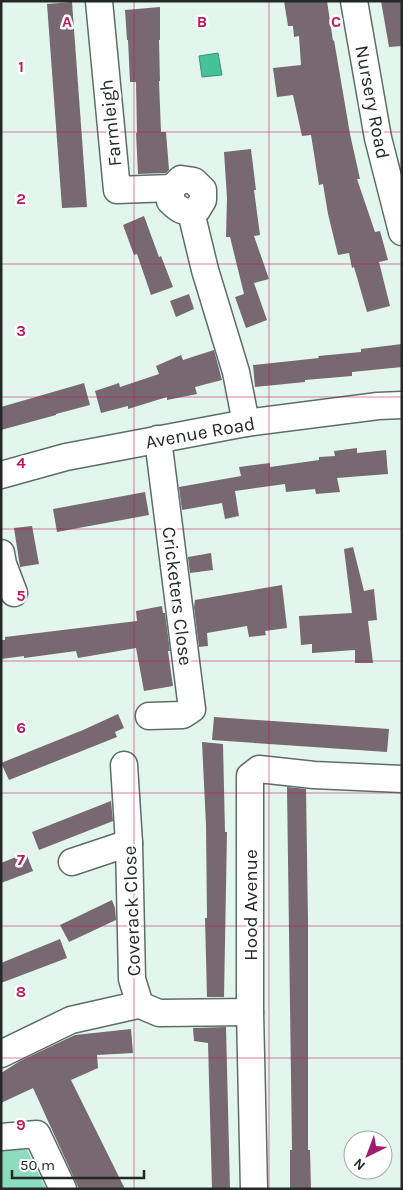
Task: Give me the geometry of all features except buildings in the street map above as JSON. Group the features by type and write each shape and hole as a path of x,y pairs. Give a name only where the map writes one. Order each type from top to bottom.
{"street":[{"name":"Farmleigh","path":"99,1 117,190 172,188 170,201 179,210 191,212 205,270 236,372 246,423"},
{"name":"Nursery Road","path":"354,1 378,138 402,232"},
{"name":"Avenue Road","path":"1,474 66,457 246,423 378,406 402,405"},
{"name":"Cricketers Close","path":"149,716 183,715 192,709 158,439"},
{"path":"1,553 14,593"},
{"name":"Coverack Close","path":"124,764 129,843 132,979 140,1005 158,1012 250,1012"},
{"name":"Hood Avenue","path":"254,1189 250,1012 250,776 259,769 314,775 402,779"},
{"path":"72,862 129,843"},
{"path":"1,1054 70,1020 133,1006"},
{"path":"1,1137 37,1134 63,1189"}],"shaded area":[{"path":"218,53 222,75 202,77 199,56"},
{"path":"1,1150 27,1150 46,1189 1,1189"}]}
